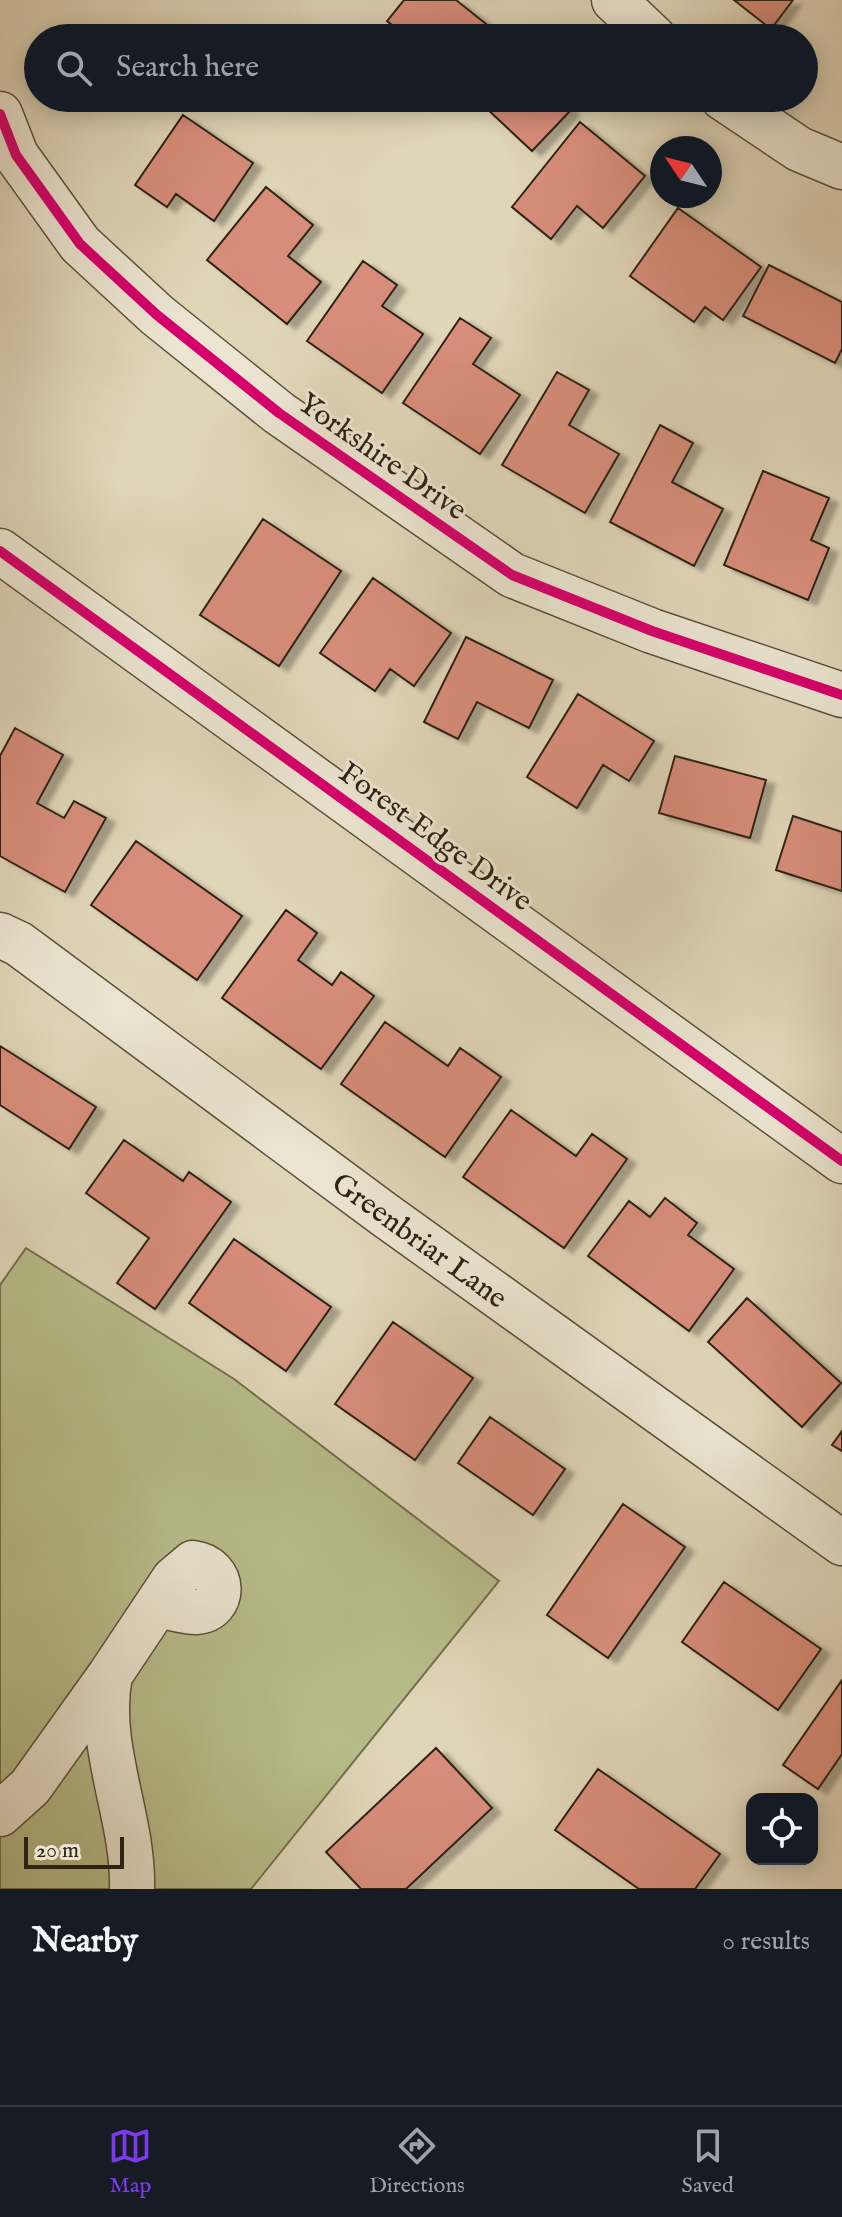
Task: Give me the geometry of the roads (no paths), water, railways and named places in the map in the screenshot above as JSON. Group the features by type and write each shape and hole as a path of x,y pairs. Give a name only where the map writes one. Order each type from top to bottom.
{"street":[{"path":"614,0 639,24"},
{"path":"744,112 799,149 842,167"},
{"name":"Yorkshire Drive","path":"0,114 16,155 80,244 157,315 279,413 512,575 652,631 842,695"},
{"name":"Forest Edge Drive","path":"0,551 842,1161"},
{"name":"Greenbriar Lane","path":"0,935 19,944 397,1224 842,1543"},
{"path":"0,1814 30,1787 158,1605"},
{"path":"110,1675 105,1702 114,1773 133,1871 132,1889"}]}
